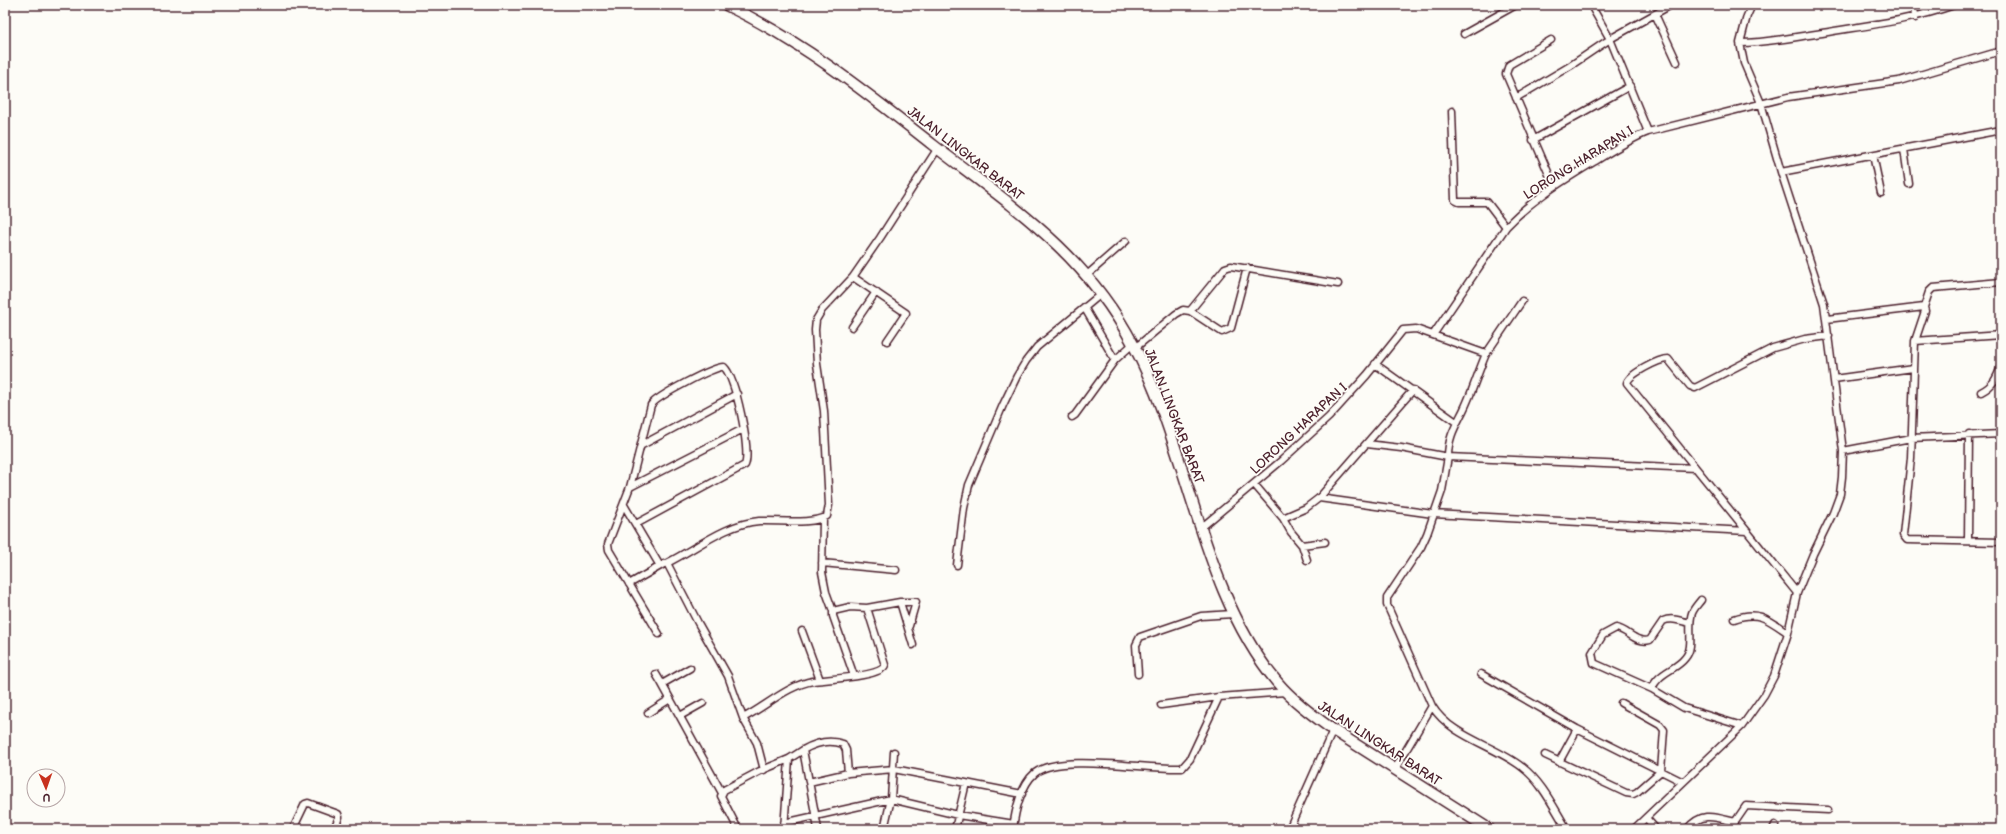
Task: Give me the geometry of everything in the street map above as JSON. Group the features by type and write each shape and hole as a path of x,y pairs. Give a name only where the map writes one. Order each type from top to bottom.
{"highway":[{"name":"JALAN LINGKAR BARAT","path":"726,5 764,24 832,66 971,172 1045,232 1087,275 1134,346 1159,403 1213,561 1233,614 1262,662 1286,692 1309,712 1334,730 1489,829"}],"street":[{"path":"1464,34 1516,5"},
{"path":"1516,98 1570,66 1610,39 1671,5"},
{"path":"1634,829 1742,726 1764,695 1774,676 1788,633 1797,593 1840,494 1843,450 1827,319 1820,290 1781,172 1761,103 1744,63 1740,43 1746,16 1752,5"},
{"path":"1914,5 1915,18"},
{"path":"1740,43 1775,42 1915,18 1954,5"},
{"path":"1594,9 1610,39 1648,132"},
{"path":"1655,14 1677,62"},
{"path":"1551,40 1509,66 1506,69 1506,77 1554,186"},
{"name":"LORONG HARAPAN I","path":"1202,527 1254,484 1329,418 1403,330 1416,329 1433,335 1506,227 1530,203 1554,186 1633,138 1648,132 1761,103 1815,92 1900,80 2001,51"},
{"path":"1533,140 1630,86"},
{"path":"1452,111 1455,200 1459,202 1487,202 1506,227"},
{"path":"1781,172 2001,130"},
{"path":"629,584 736,525 761,521 823,518 829,512 824,411 817,364 815,324 822,310 853,277 938,148"},
{"path":"1904,149 1909,184"},
{"path":"1873,155 1881,193"},
{"path":"1087,275 1126,241"},
{"path":"1190,311 1225,268 1231,266 1338,284"},
{"path":"1072,417 1115,360 1183,310 1190,311 1222,332 1228,331 1231,328 1247,268"},
{"path":"853,277 906,313 887,341"},
{"path":"2001,282 1933,288 1929,292 1915,341 1911,438 1903,529 1905,538 1908,540 1968,540 2001,542"},
{"path":"852,327 876,292"},
{"path":"957,565 964,508 969,485 1007,396 1026,361 1034,350 1101,294"},
{"path":"1522,301 1486,354 1449,440 1448,457 1442,491 1420,547 1387,598 1386,603 1432,706 1437,714 1449,725 1522,767 1535,779 1567,829"},
{"path":"1084,307 1115,360"},
{"path":"1827,319 1924,307"},
{"path":"1433,335 1486,354"},
{"path":"1915,341 2001,335"},
{"path":"1797,593 1628,386 1628,378 1661,360 1668,359 1690,386 1696,388 1773,348 1805,339 1829,336"},
{"path":"1375,364 1456,422"},
{"path":"636,524 742,467 746,462 743,429 737,394 727,369 721,366 662,395 651,405 642,445 630,487 608,547 659,634"},
{"path":"1981,392 1992,384 1997,377 2001,366"},
{"path":"1834,379 1913,368"},
{"path":"1283,518 1306,508 1319,498 1413,390"},
{"path":"642,445 737,394"},
{"path":"630,487 743,429"},
{"path":"1843,450 1911,438 1969,434 2001,434"},
{"path":"1968,540 1969,434"},
{"path":"1367,444 1408,449 1448,457 1695,468"},
{"path":"1254,484 1283,518 1291,532 1302,545 1306,560"},
{"path":"1319,498 1433,514 1747,531"},
{"path":"624,505 660,566"},
{"path":"823,518 822,563 826,592 854,676"},
{"path":"1302,545 1324,542"},
{"path":"667,563 698,623 728,676 743,718 757,743 764,770"},
{"path":"822,563 896,570"},
{"path":"1652,689 1658,678 1686,658 1689,645 1692,612 1701,600"},
{"path":"833,610 850,607 867,608 900,602 916,602 908,627"},
{"path":"900,602 913,645"},
{"path":"743,718 793,688 811,681 854,676 880,671 885,665 867,608"},
{"path":"1138,674 1136,645 1140,637 1201,616 1233,614"},
{"path":"1734,619 1745,615 1760,616 1770,620 1788,633"},
{"path":"1690,623 1666,619 1650,640 1646,641 1638,640 1621,629 1616,628 1603,635 1592,653 1594,663 1652,689 1684,708 1742,726"},
{"path":"802,630 820,680"},
{"path":"662,684 690,668"},
{"path":"656,674 722,793 721,796 738,829"},
{"path":"1481,674 1577,729 1683,782"},
{"path":"1161,705 1218,697 1286,692"},
{"path":"789,759 784,826 816,816 891,799 1013,827 1022,794 1030,779 1036,772 1057,765 1078,763 1182,768 1190,759 1218,697"},
{"path":"648,713 670,700"},
{"path":"680,716 703,702"},
{"path":"1545,755 1629,794 1637,792 1661,771 1664,730 1660,725 1621,703"},
{"path":"1395,769 1432,706"},
{"path":"1559,762 1577,729"},
{"path":"1289,829 1334,730"},
{"path":"722,793 764,770 789,759 816,743 825,742 843,744 846,750 848,773"},
{"path":"803,750 818,829"},
{"path":"884,829 891,799 894,752"},
{"path":"809,782 848,773 894,769 1022,794"},
{"path":"955,829 966,783"},
{"path":"293,829 305,804 308,803 338,814 339,817 334,829"},
{"path":"1732,829 1746,806 1828,810"},
{"path":"1687,829 1695,820 1706,816 1735,822"},
{"path":"1646,818 1656,829"}]}
